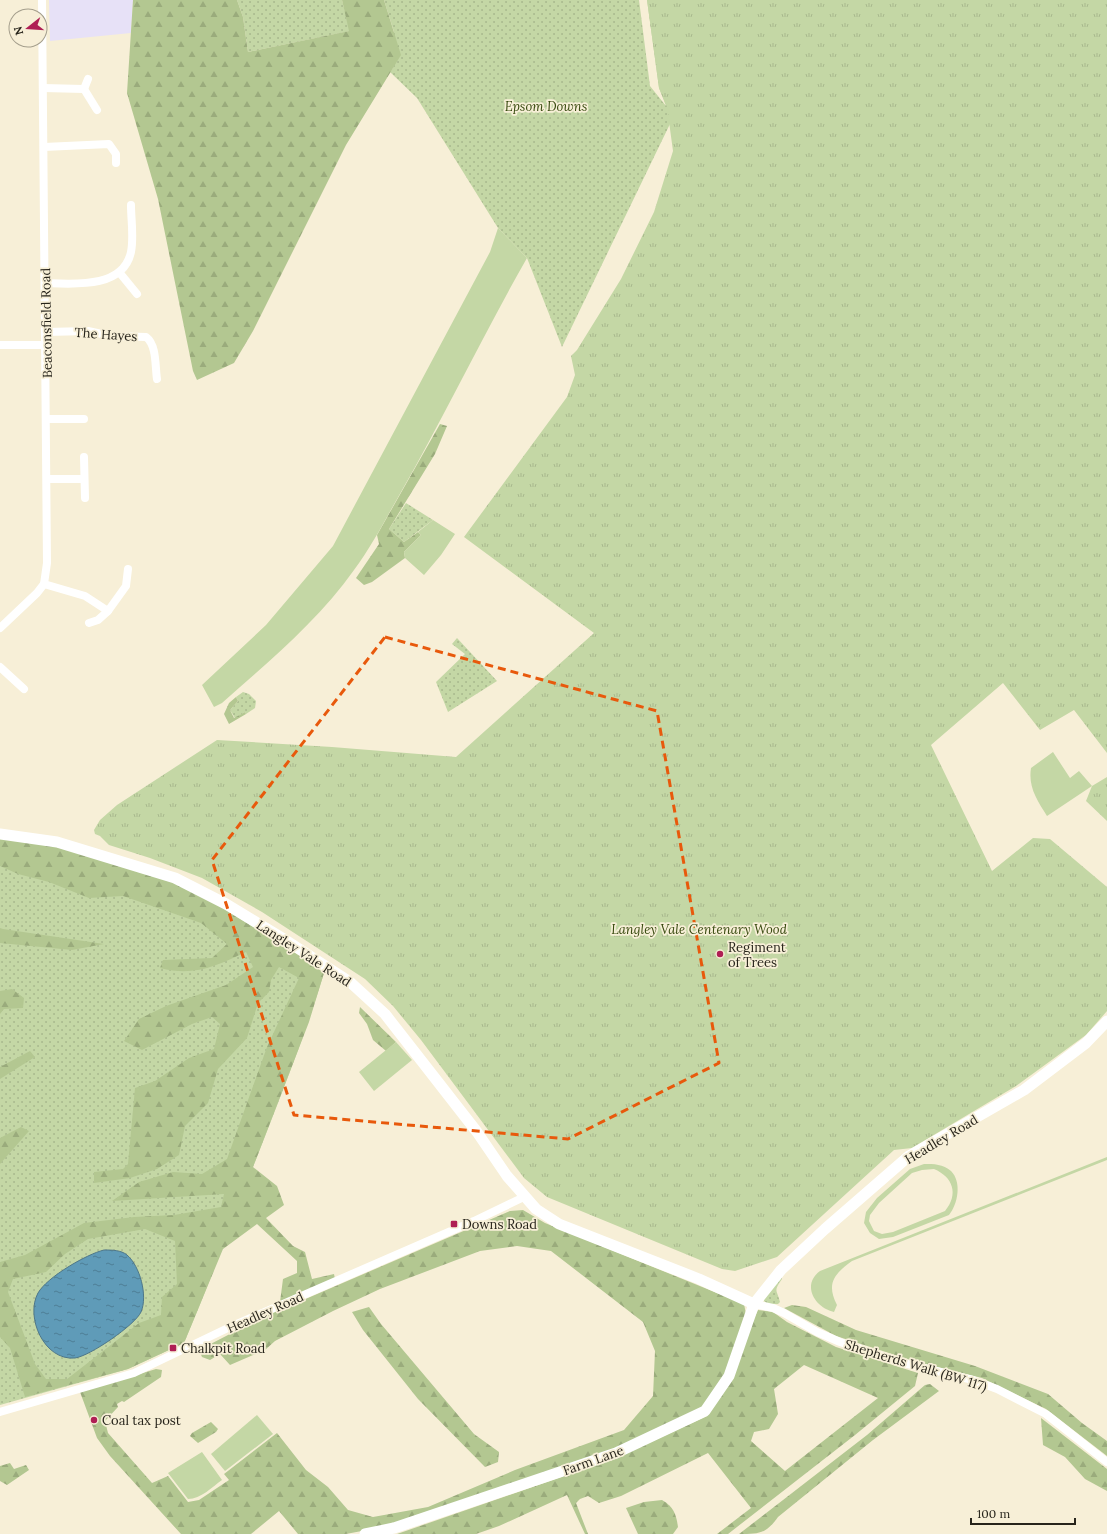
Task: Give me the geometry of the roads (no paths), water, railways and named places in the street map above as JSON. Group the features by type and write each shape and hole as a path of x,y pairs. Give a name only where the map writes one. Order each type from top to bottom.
{"street":[{"name":"Beaconsfield Road","path":"42,0 47,419 47,563 44,584"},
{"path":"84,89 88,79"},
{"path":"43,88 84,89"},
{"path":"84,89 97,110"},
{"path":"44,147 109,144 116,154 116,163"},
{"path":"45,283 100,281 119,272 131,253 131,205"},
{"path":"119,272 137,294"},
{"name":"The Hayes","path":"46,332 88,331 111,336 146,337 149,340 153,351 157,379"},
{"path":"0,345 46,345"},
{"path":"47,419 84,419"},
{"path":"84,456 85,498"},
{"path":"47,479 84,479"},
{"path":"89,623 98,620 108,611 126,586 128,569"},
{"path":"0,628 30,601 44,584 85,596 108,611"},
{"path":"0,667 24,689"},
{"name":"Langley Vale Road","path":"0,834 57,842 175,878 226,904 350,982 374,1003 396,1027 477,1132 507,1176 524,1197"},
{"name":"Headley Road","path":"754,1304 781,1270 825,1229 909,1156 1024,1090 1086,1043 1107,1021"},
{"path":"524,1197 536,1209 559,1224 699,1279 754,1304"},
{"name":"Headley Road","path":"0,1412 134,1372 230,1327 474,1221 524,1197"},
{"name":"Shepherds Walk (BW 117)","path":"754,1304 773,1308 817,1332 840,1342 900,1362 973,1380 997,1389 1035,1407 1107,1462"},
{"name":"Farm Lane","path":"365,1534 394,1528 616,1453 705,1411 729,1376 754,1304"}],"water":[{"path":"104,1250 125,1253 136,1266 142,1282 144,1298 141,1312 137,1318 121,1332 91,1352 75,1358 64,1357 54,1352 46,1345 40,1336 34,1314 38,1293 58,1273 88,1256"}],"place":[{"name":"Regiment of Trees","path":"720,954"},
{"name":"Downs Road","path":"454,1224"},
{"name":"Chalkpit Road","path":"173,1348"},
{"name":"Coal tax post","path":"94,1420"}],"park label":[{"name":"Epsom Downs","path":"546,106"},
{"name":"Langley Vale Centenary Wood","path":"699,929"}]}
